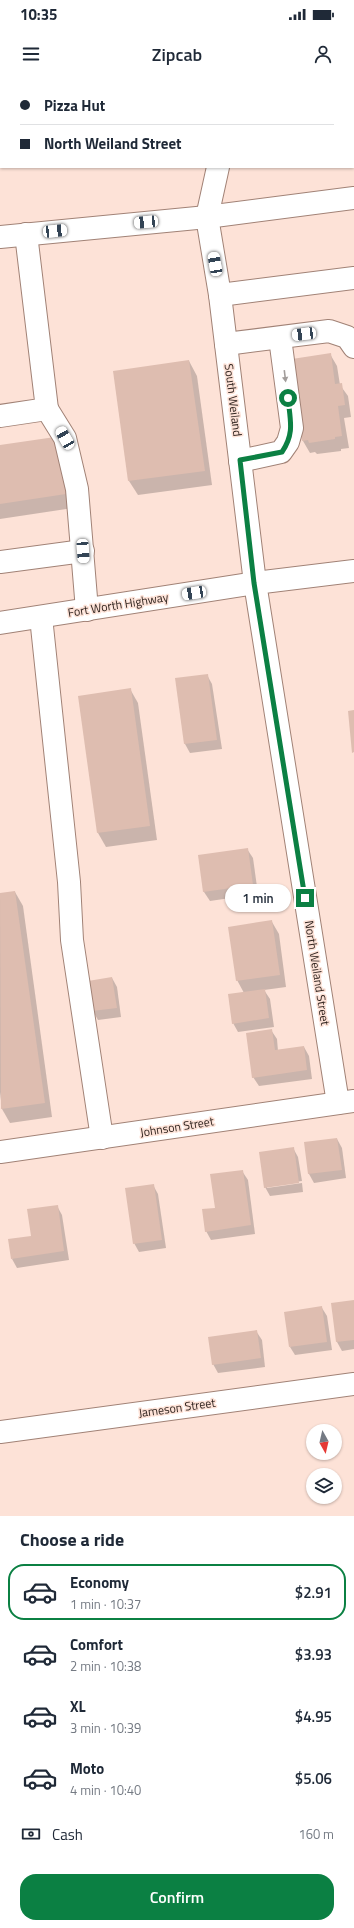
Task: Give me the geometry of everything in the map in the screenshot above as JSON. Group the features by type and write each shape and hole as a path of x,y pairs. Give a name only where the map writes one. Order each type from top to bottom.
{"street":[{"path":"207,217 218,168"},
{"path":"0,237 207,217 354,198"},
{"name":"South Weiland","path":"207,217 220,295 254,583"},
{"path":"26,234 47,409 65,438 77,489 87,610"},
{"path":"220,295 354,278"},
{"path":"226,344 329,331 347,337 354,348"},
{"path":"240,460 282,452 288,442 292,428 280,338"},
{"path":"0,416 47,409"},
{"path":"0,562 83,551"},
{"name":"Fort Worth Highway","path":"0,623 254,583 354,571"},
{"name":"North Weiland Street","path":"254,583 346,1102"},
{"path":"41,617 69,882 72,940 102,1138"},
{"name":"Johnson Street","path":"0,1152 346,1102"},
{"name":"Jameson Street","path":"0,1432 354,1384"}],"building":[{"path":"331,353 335,384 342,383 345,405 338,406 342,436 335,437 335,439 309,443 308,440 302,441 292,359"},
{"path":"189,360 205,471 128,481 113,371"},
{"path":"55,437 66,494 0,504 0,445"},
{"path":"208,674 217,740 184,744 175,678"},
{"path":"131,688 150,826 97,833 78,696"},
{"path":"354,710 354,752 352,753 348,711"},
{"path":"248,848 253,885 203,892 198,855"},
{"path":"15,891 45,1103 1,1109 0,893"},
{"path":"272,920 280,975 236,981 228,927"},
{"path":"112,977 117,1008 92,1011 88,981"},
{"path":"265,989 269,1018 232,1024 228,994"},
{"path":"272,1029 275,1050 304,1046 307,1070 252,1078 246,1033"},
{"path":"337,1138 342,1170 308,1174 304,1142"},
{"path":"294,1147 299,1183 264,1188 259,1152"},
{"path":"243,1170 251,1225 205,1232 202,1209 215,1208 210,1174"},
{"path":"154,1184 162,1240 133,1244 125,1188"},
{"path":"58,1205 64,1251 11,1259 8,1239 31,1236 27,1209"},
{"path":"354,1300 354,1340 336,1342 331,1303"},
{"path":"322,1306 327,1342 289,1347 284,1312"},
{"path":"257,1330 261,1358 212,1365 208,1337"}],"route":[{"path":"288,398 292,428 288,442 282,452 268,456 240,460 254,583 305,898"}]}
